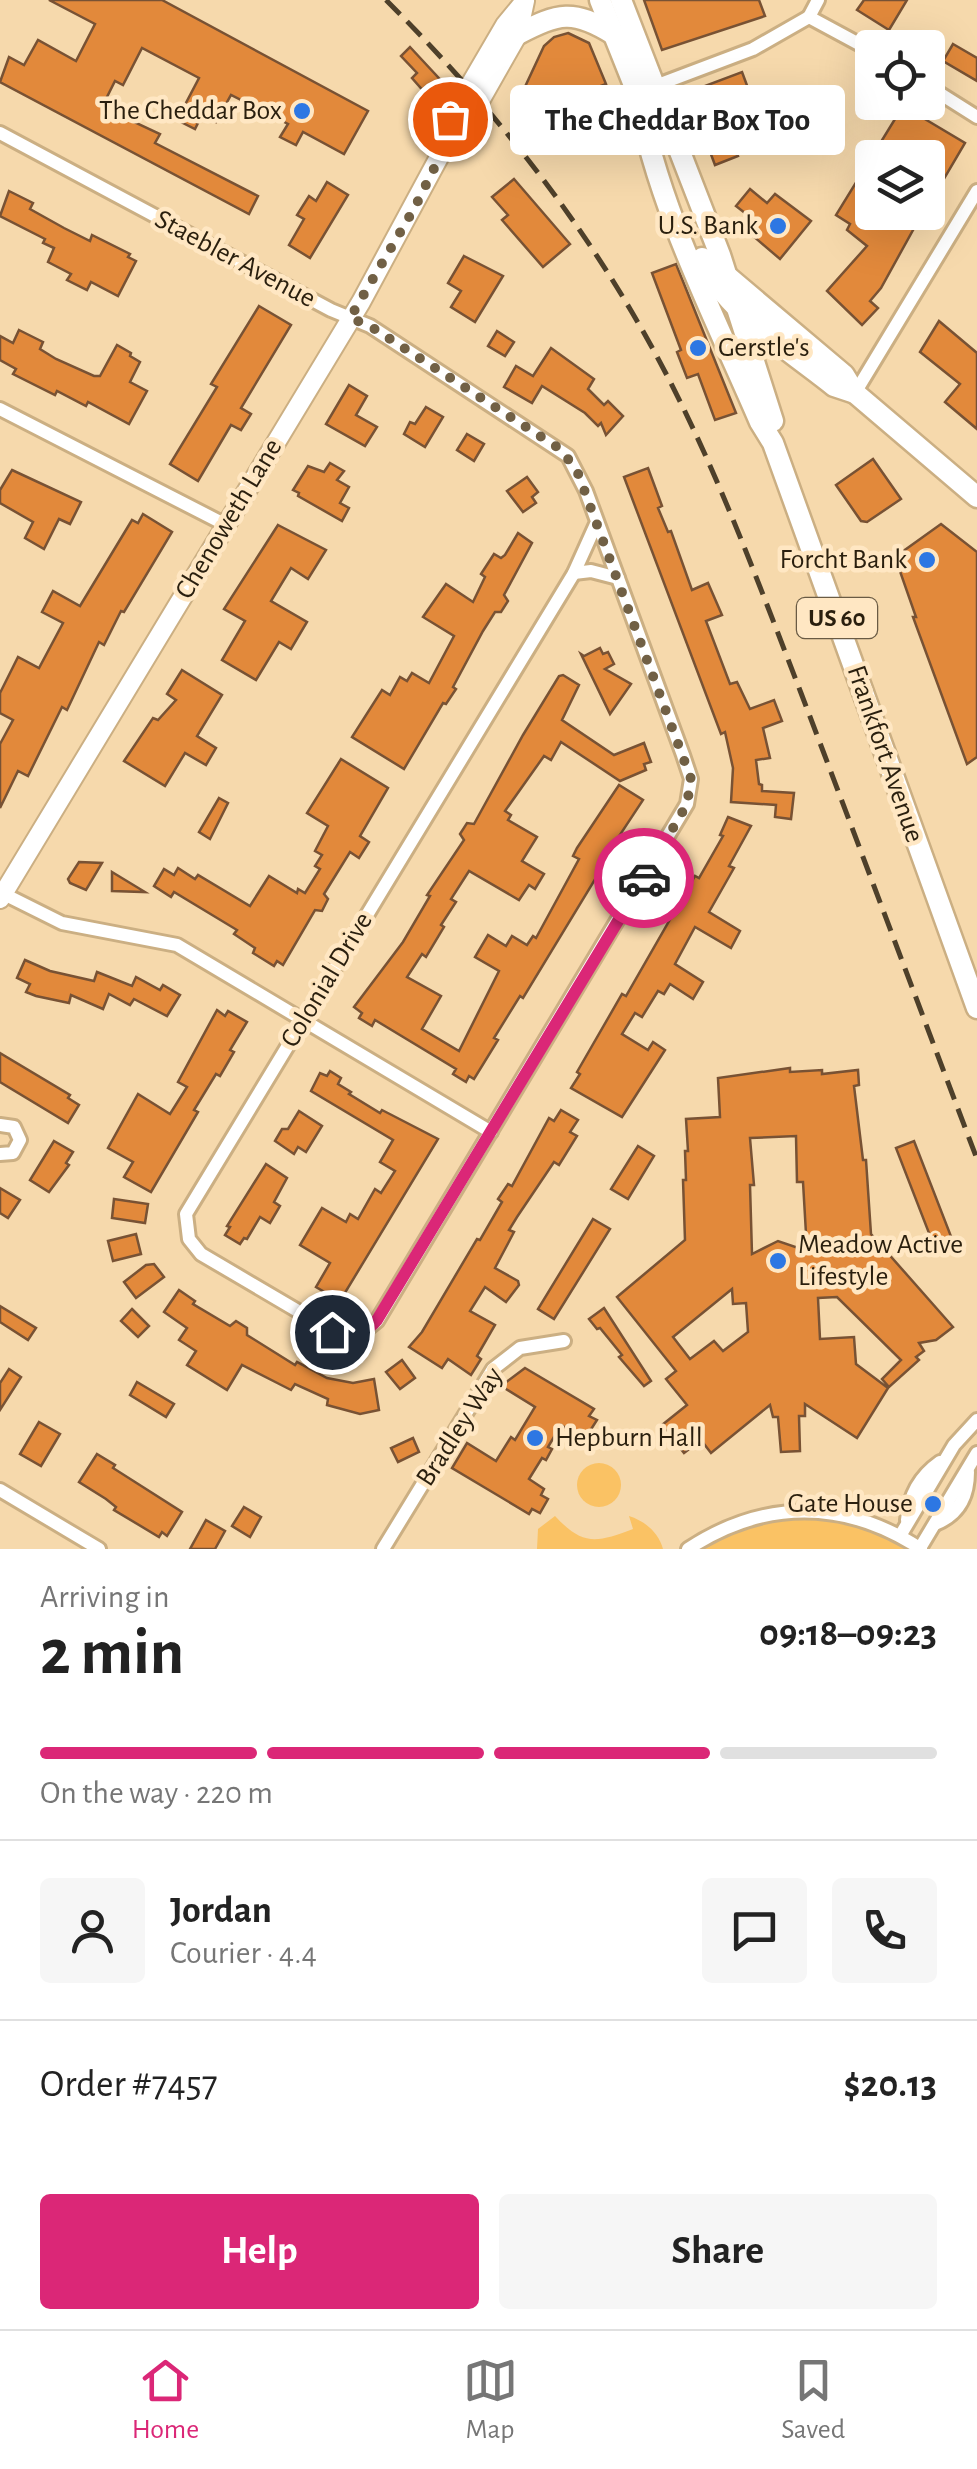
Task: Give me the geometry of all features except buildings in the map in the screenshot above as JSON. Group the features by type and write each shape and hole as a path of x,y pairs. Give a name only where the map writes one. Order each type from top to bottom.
{"main road":[{"path":"502,0 512,29 568,15 614,34"},
{"path":"600,0 614,34 646,89"},
{"path":"621,0 646,89 708,274 736,305 834,386 855,392"},
{"name":"Chenoweth Lane","path":"1,895 350,318 415,207 451,134 468,122 525,1"},
{"name":"Frankfort Avenue","path":"646,89 727,275 773,422 774,443"},
{"name":"Frankfort Avenue","path":"646,89 646,144 682,241 760,422 774,443 977,1008"},
{"path":"727,275 977,497"},
{"path":"761,388 770,365 782,355 793,353"}],"street":[{"path":"646,89 753,49 809,17 818,0"},
{"path":"809,17 855,42"},
{"path":"945,97 977,117"},
{"name":"Staebler Avenue","path":"0,133 370,326 568,456 597,522 683,756 691,790 659,853 377,1320 362,1333 337,1334"},
{"path":"855,392 977,191"},
{"path":"0,409 226,525"},
{"name":"Colonial Drive","path":"337,1334 201,1254 185,1226 191,1204 574,573 597,522"},
{"path":"574,573 592,572 618,578"},
{"path":"1,895 62,923 177,945 490,1132"},
{"path":"0,1125 14,1127 20,1140 13,1153 0,1154"},
{"name":"Bradley Way","path":"383,1549 493,1369 520,1348 564,1341"},
{"path":"903,1530 946,1458 977,1420"},
{"path":"688,1549 737,1524 776,1512 794,1511 856,1517 903,1530 920,1549 977,1454"},
{"path":"0,1490 99,1549"}],"shaded area":[{"path":"599,1463 615,1469 621,1485 615,1501 599,1507 583,1501 577,1485 583,1469"},
{"path":"555,1516 574,1533 599,1539 633,1529 629,1516 650,1528 663,1549 537,1549 538,1529"},
{"path":"803,1518 859,1528 911,1549 699,1549 749,1526"}],"railway":[{"path":"386,0 520,149 607,271 659,359 725,500 764,596 977,1159"}],"way so far":[{"path":"450,119 451,134 415,207 350,318 370,326 392,344 557,447 576,468 691,779 687,804 644,878"}],"place":[{"name":"The Cheddar Box","path":"302,111"},
{"name":"The Cheddar Box Too","path":"450,119"},
{"name":"U.S. Bank","path":"778,226"},
{"name":"Gerstle's","path":"698,348"},
{"name":"Forcht Bank","path":"927,560"},
{"name":"Meadow Active Lifestyle","path":"778,1261"},
{"name":"Hepburn Hall","path":"535,1438"},
{"name":"Gate House","path":"933,1504"}],"route":[{"path":"332,1332 352,1336 377,1320 644,878"}]}
